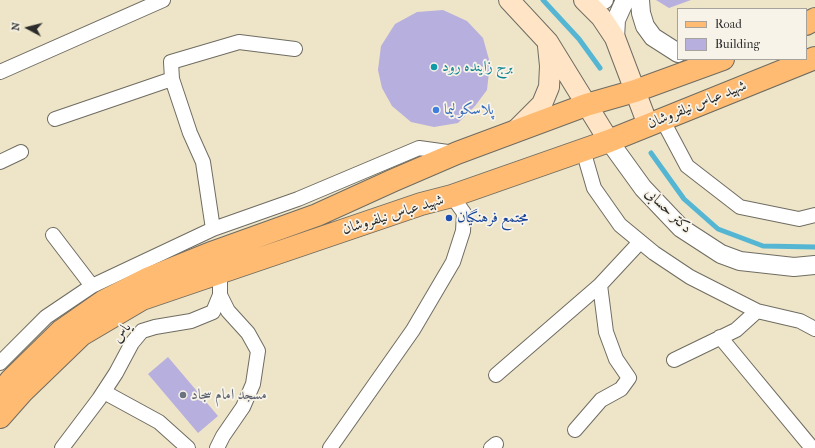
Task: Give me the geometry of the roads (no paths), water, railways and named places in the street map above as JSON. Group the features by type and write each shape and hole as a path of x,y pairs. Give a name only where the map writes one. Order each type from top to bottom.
{"main road":[{"path":"509,0 548,42 608,141"},
{"path":"584,0 601,17 615,38 635,91 655,122"},
{"path":"514,132 542,104 549,87 550,66 548,42"},
{"name":"شهید عباس نیلفروشان","path":"0,417 22,391 81,335 142,299 421,204 452,196 583,150 815,58"},
{"name":"شهید عباس نیلفروشان","path":"0,394 11,380 61,331 104,302 147,279 214,252 318,215 457,153 586,106 635,91 712,60"},
{"path":"414,171 403,182 400,190 402,199 421,204"}],"street":[{"path":"0,72 164,0"},
{"path":"592,0 604,0"},
{"path":"615,38 616,20 635,2 645,26 653,37 677,52"},
{"path":"213,229 203,162 190,133 172,79 171,62 239,42 295,49"},
{"path":"55,119 172,79"},
{"path":"655,122 688,166 740,207 799,219 815,215"},
{"name":"دکتر حسابی","path":"608,141 643,188 681,228 721,254 740,261 794,267 815,265"},
{"path":"0,363 46,317 92,286 213,229 298,199 418,148 457,153"},
{"path":"583,150 594,188 620,225 640,242 690,277 757,311 800,322 815,329"},
{"path":"0,162 20,152"},
{"path":"330,448 413,330 453,262 463,231 464,213 452,196"},
{"path":"53,235 92,286"},
{"path":"496,375 600,284 640,242"},
{"name":"یاس","path":"62,448 104,392 132,343 142,331 155,327 190,321 213,312 220,295 220,272"},
{"path":"575,430 601,400 621,389 629,378 616,359 606,332 600,284"},
{"path":"217,448 222,436 243,407 253,384 258,351 248,333 228,311 220,295"},
{"path":"674,360 736,330 757,311"},
{"path":"720,337 812,448"},
{"path":"104,392 159,422 182,446"}],"waterway":[{"path":"543,0 579,39 600,68"},
{"path":"651,153 684,199 718,229 763,246 815,247"}],"place":[{"name":"برج زاینده رود","path":"434,67"},
{"name":"پلاسکو لیما","path":"436,110"},
{"name":"مجتمع فرهنگیان","path":"449,218"},
{"name":"مسجد امام سجاد","path":"183,395"}]}
